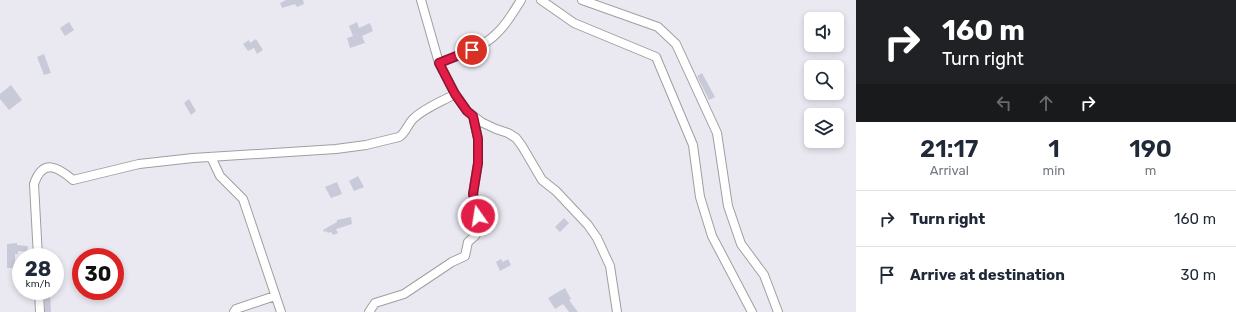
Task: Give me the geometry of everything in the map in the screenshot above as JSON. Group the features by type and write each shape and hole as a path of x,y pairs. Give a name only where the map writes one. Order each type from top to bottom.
{"street":[{"path":"421,0 439,63 455,94 467,111 481,122 508,133 516,138 542,180 556,191 588,225 597,238 610,266 617,312"},
{"path":"439,63 472,50 496,35 503,28 521,0"},
{"path":"541,0 574,23 656,57 693,145 700,197 712,236 752,312"},
{"path":"582,0 658,27 676,44 717,133 728,206 741,244 764,275 778,312"},
{"path":"38,248 34,184 37,176 48,167 56,167 73,180 138,164 366,145 403,135 412,120 421,112 455,94"},
{"path":"369,312 375,304 404,294 452,262 465,256 468,242 475,236 480,227 473,194 478,163 478,139 473,116"},
{"path":"211,157 220,176 243,199 281,312"},
{"path":"234,312 236,309 275,296"},
{"path":"39,300 40,312"}],"building":[{"path":"286,0 303,0 304,4 297,7 295,4 282,8 280,3"},
{"path":"69,22 74,30 65,36 60,28"},
{"path":"357,22 359,28 370,23 373,31 362,36 365,43 350,48 347,38 353,36 349,26"},
{"path":"256,39 263,50 257,54 254,48 248,51 243,44 249,40 250,43"},
{"path":"44,54 51,73 44,75 37,57"},
{"path":"702,73 715,97 709,100 697,76"},
{"path":"11,85 22,100 9,110 0,99 0,94"},
{"path":"189,99 196,111 191,115 184,103"},
{"path":"358,176 364,187 354,191 349,181"},
{"path":"337,182 342,194 331,198 325,187"},
{"path":"351,217 352,224 336,229 338,233 333,235 331,232 324,232 323,230 337,222 337,220"},
{"path":"564,218 569,223 560,232 555,227"},
{"path":"17,243 17,245 28,246 28,248 12,248 12,268 7,268 7,244"},
{"path":"501,259 503,262 508,259 511,265 500,271 496,262"},
{"path":"565,288 571,299 569,300 578,312 569,312 563,304 555,309 548,298"},
{"path":"45,300 50,300 51,312 45,312"}],"route":[{"path":"472,50 439,63 455,94 467,111 473,116 478,139 478,163 473,194 478,216"}]}
